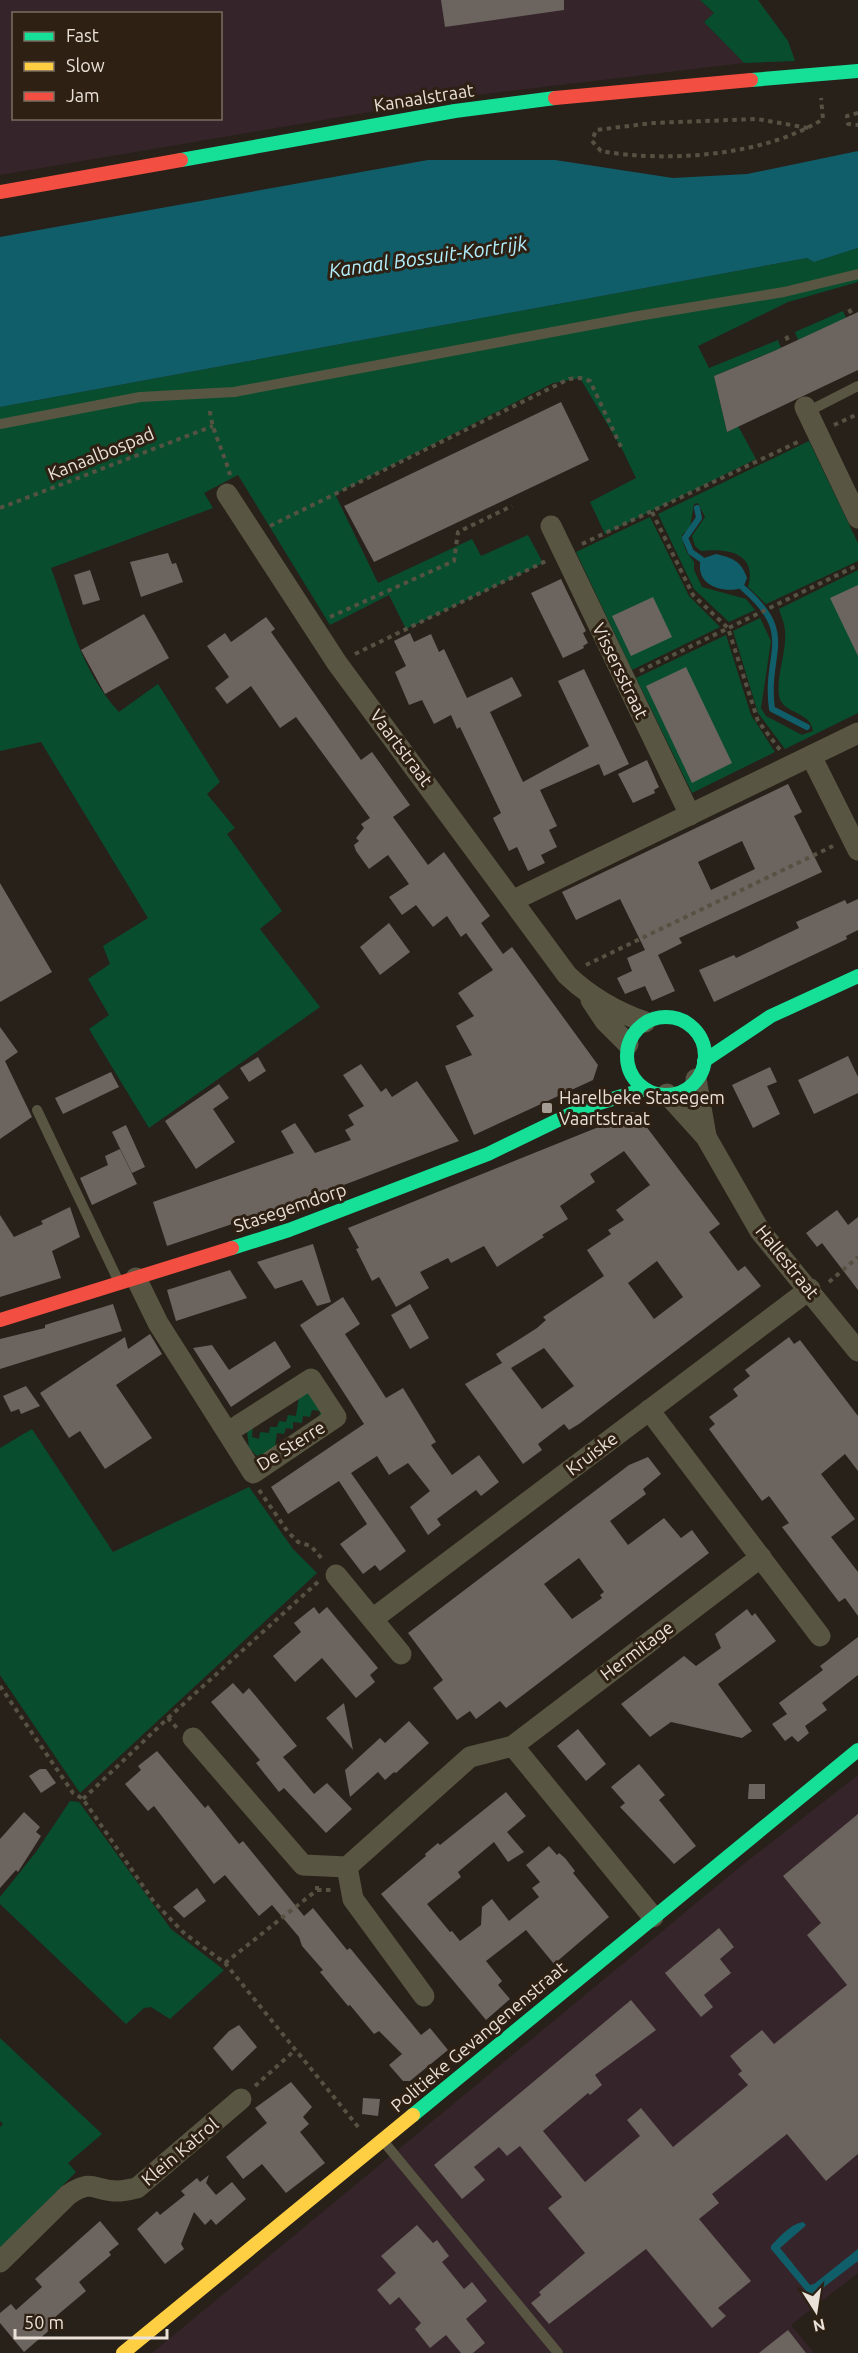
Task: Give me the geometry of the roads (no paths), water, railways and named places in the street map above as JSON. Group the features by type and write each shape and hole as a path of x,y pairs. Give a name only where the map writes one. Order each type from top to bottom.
{"street":[{"name":"Kanaalstraat","path":"0,192 456,111 589,94 858,71"},
{"path":"806,410 858,518"},
{"name":"Vaartstraat","path":"227,494 337,663 514,900 567,975 585,992 617,1012 645,1022"},
{"name":"Vissersstraat","path":"550,526 690,814"},
{"path":"514,900 858,734"},
{"path":"811,756 854,836"},
{"path":"627,1050 629,1069 645,1089 667,1095 678,1092 700,1070 771,1016 858,976"},
{"name":"Vaartstraat","path":"585,992 627,1050"},
{"path":"738,1021 771,1016"},
{"path":"612,1073 645,1022 657,1017 670,1017 699,1027 704,1049 700,1070"},
{"name":"Hallestraat","path":"700,1070 706,1137"},
{"name":"Stasegemdorp","path":"0,1320 300,1226 488,1154 583,1108 645,1089"},
{"name":"Stasegemdorp","path":"583,1108 597,1091"},
{"name":"Hallestraat","path":"667,1095 706,1137 760,1231 810,1289 858,1351"},
{"name":"De Sterre","path":"128,1281 158,1323 253,1473 336,1417 311,1379 228,1432"},
{"name":"Kruiske","path":"374,1618 810,1289"},
{"path":"649,1410 820,1636"},
{"name":"Hermitage","path":"347,1867 470,1757 513,1746 761,1557"},
{"path":"333,1573 374,1618 401,1654"},
{"path":"193,1737 303,1865 347,1867 353,1899 424,1996"},
{"path":"513,1746 653,1917"},
{"name":"Politieke Gevangenenstraat","path":"123,2353 858,1750"},
{"name":"Klein Katrol","path":"0,2262 74,2191 91,2184 117,2191 137,2188 241,2099"}],"lane":[{"path":"0,424 141,398 234,392 638,316 784,292 858,274"},
{"path":"806,410 858,386"},
{"path":"37,1110 128,1281"},
{"path":"382,2140 558,2353"}],"water":[{"name":"Kanaal Bossuit-Kortrijk","path":"858,151 858,248 814,262 807,258 0,407 0,237 428,160 555,160 673,178 747,174"},
{"path":"716,554 739,564 747,578 743,588 727,590 712,586 706,581 700,568 701,559"},
{"path":"803,2222 806,2225 780,2248 810,2285 858,2249 858,2261 811,2297 771,2249 771,2246 786,2231"}],"waterway":[{"path":"697,508 699,518 685,538 691,552 701,559"},
{"path":"743,588 760,604 770,619 774,632 772,709 807,727"}],"place":[{"name":"Harelbeke Stasegem Vaartstraat","path":"547,1108"}]}
